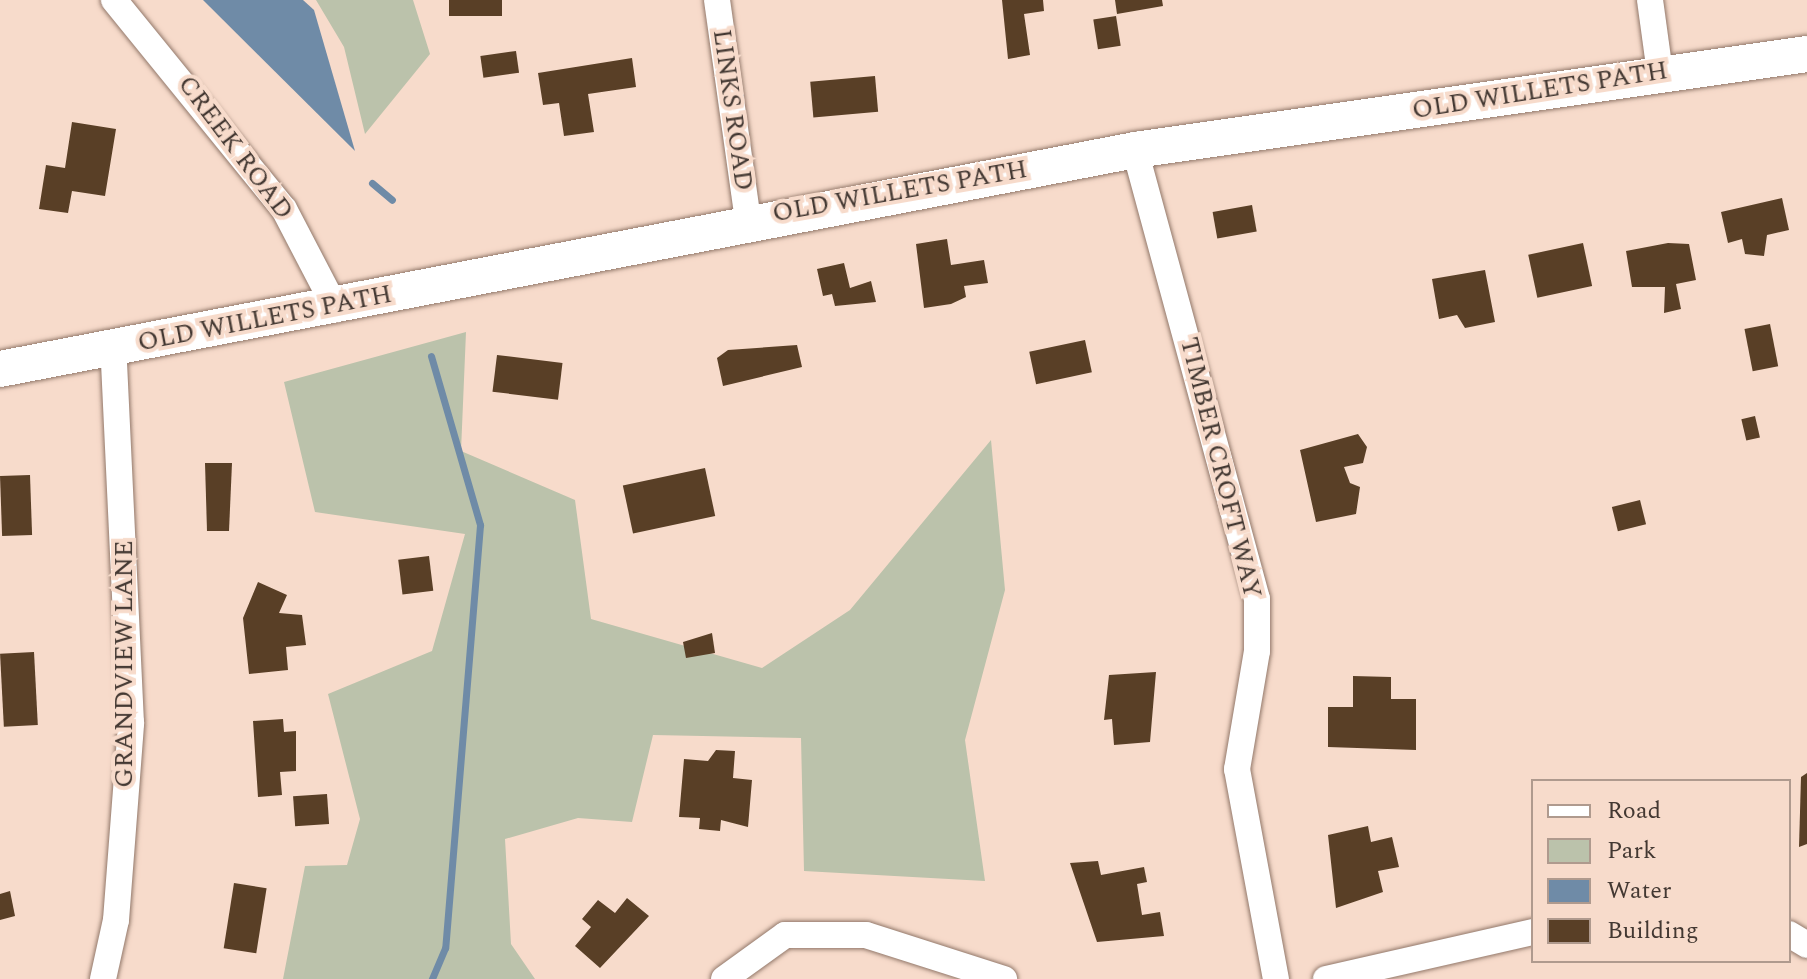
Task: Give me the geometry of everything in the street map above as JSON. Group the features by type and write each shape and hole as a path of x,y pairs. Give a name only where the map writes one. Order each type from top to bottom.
{"main road":[{"name":"OLD WILLETS PATH","path":"0,369 336,309 748,220 1135,150 1807,54"}],"street":[{"name":"CREEK ROAD","path":"114,0 284,209 336,309"},
{"name":"LINKS ROAD","path":"717,0 748,220"},
{"path":"1650,0 1660,73"},
{"name":"TIMBER CROFT WAY","path":"1135,150 1257,599 1257,651 1237,769 1276,979"},
{"name":"GRANDVIEW LANE","path":"103,979 116,920 131,723 113,348"},
{"path":"1326,979 1531,932"},
{"path":"724,979 785,935 866,935 1004,979"}],"green space":[{"path":"316,0 413,0 430,54 365,134 344,47"},
{"path":"466,332 461,451 575,500 591,619 762,668 850,610 991,440 1005,590 965,740 985,881 804,871 801,738 653,735 632,822 578,818 505,839 511,944 535,979 283,979 305,866 347,865 360,819 328,694 432,651 465,534 315,512 284,382"}],"water":[{"path":"203,0 303,0 314,10 355,151"}],"building":[{"path":"449,0 502,0 502,16 449,16"},
{"path":"1002,0 1043,0 1044,11 1024,14 1030,55 1008,59"},
{"path":"1115,0 1162,0 1163,6 1117,14"},
{"path":"1116,16 1121,46 1098,49 1093,20"},
{"path":"516,51 519,73 483,78 480,56"},
{"path":"632,58 636,87 588,94 594,132 564,136 559,103 543,105 538,73"},
{"path":"875,76 878,112 813,118 810,82"},
{"path":"72,122 116,129 105,196 72,191 68,213 39,209 46,165 65,168"},
{"path":"1782,198 1789,230 1767,235 1764,256 1745,254 1742,239 1728,243 1721,212"},
{"path":"1252,205 1257,232 1217,239 1213,212"},
{"path":"947,239 951,265 984,260 988,283 964,286 966,297 951,304 924,308 916,244"},
{"path":"1583,243 1592,286 1537,298 1528,255"},
{"path":"1668,243 1689,244 1696,280 1676,284 1681,309 1664,313 1665,287 1632,287 1626,251"},
{"path":"844,263 850,288 871,281 876,302 835,306 832,294 823,296 817,269"},
{"path":"1485,270 1495,322 1465,328 1457,315 1439,319 1432,279"},
{"path":"1770,324 1778,366 1753,371 1744,329"},
{"path":"1085,340 1092,372 1036,384 1029,352"},
{"path":"797,345 802,367 723,386 717,358 728,350"},
{"path":"497,355 563,363 558,400 492,392"},
{"path":"1755,416 1760,437 1746,441 1741,419"},
{"path":"1358,434 1367,447 1363,463 1344,467 1350,483 1360,487 1356,514 1316,522 1300,450"},
{"path":"205,463 232,463 229,531 207,531"},
{"path":"705,468 715,516 633,533 623,485"},
{"path":"30,475 32,535 2,536 0,476"},
{"path":"1640,500 1646,524 1618,531 1612,507"},
{"path":"429,556 433,591 402,595 398,560"},
{"path":"258,582 287,595 279,613 302,615 306,645 286,647 288,670 249,674 243,618"},
{"path":"712,633 715,653 686,658 683,642"},
{"path":"34,652 38,725 4,727 0,654"},
{"path":"1156,672 1150,742 1114,745 1112,719 1104,720 1109,675"},
{"path":"1353,676 1391,677 1391,699 1416,699 1416,750 1328,747 1328,707 1353,707"},
{"path":"283,719 284,732 296,731 296,771 280,772 282,795 258,797 253,721"},
{"path":"716,750 735,751 733,778 752,780 748,827 721,820 720,831 699,829 700,818 679,817 684,759 708,761"},
{"path":"1807,773 1807,844 1799,847 1801,777"},
{"path":"327,794 329,824 295,826 293,796"},
{"path":"1368,826 1371,842 1392,837 1399,867 1378,871 1383,892 1336,908 1328,835"},
{"path":"1098,861 1101,875 1144,867 1147,882 1137,884 1142,915 1160,912 1164,936 1097,942 1070,863"},
{"path":"234,883 267,888 256,953 224,948"},
{"path":"10,891 15,916 0,920 0,894"},
{"path":"627,898 649,916 600,968 575,946 591,927 582,919 598,900 615,913"}],"waterway":[{"path":"372,183 392,200"},
{"path":"431,356 480,525 445,948 432,979"}]}
